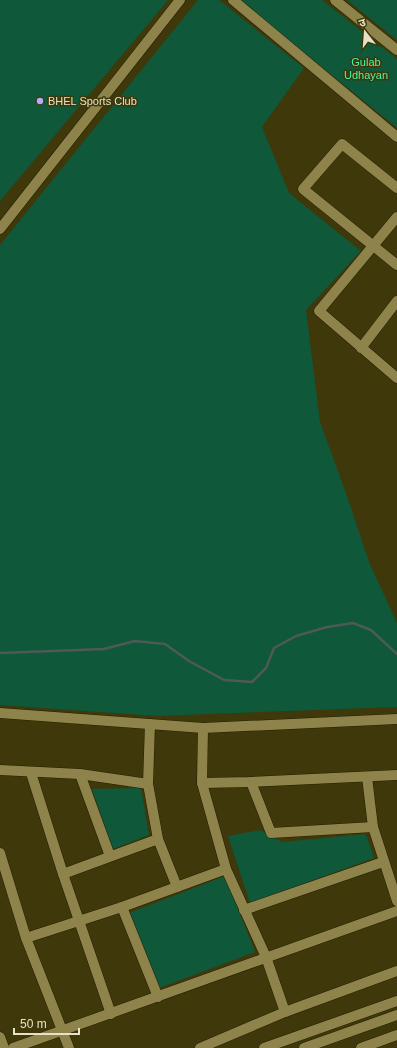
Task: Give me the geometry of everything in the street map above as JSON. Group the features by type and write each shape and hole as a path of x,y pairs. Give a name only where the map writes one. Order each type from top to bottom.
{"street":[{"path":"0,230 180,0"},
{"path":"233,0 397,137"},
{"path":"335,0 397,50"},
{"path":"397,188 342,144 303,189 397,265"},
{"path":"397,217 319,311 397,378"},
{"path":"361,348 397,302"},
{"path":"0,713 203,728 397,719"},
{"path":"150,724 148,784 158,839 177,887"},
{"path":"203,728 202,783 226,869 266,957 285,1012"},
{"path":"0,770 80,774 148,784"},
{"path":"31,772 63,874 111,1014"},
{"path":"80,774 110,856"},
{"path":"202,783 397,775"},
{"path":"367,777 373,827 383,862 397,901"},
{"path":"251,782 271,833 373,827"},
{"path":"63,874 158,839"},
{"path":"0,853 4,881 69,1048"},
{"path":"244,910 383,862"},
{"path":"26,938 122,907 226,869"},
{"path":"122,907 158,997"},
{"path":"14,1048 397,911"},
{"path":"200,1048 285,1012 397,971"},
{"path":"264,1048 397,1001"},
{"path":"304,1048 397,1015"},
{"path":"362,1048 397,1035"},
{"path":"0,1037 4,1048"}],"green space":[{"name":"BHEL Sports Club","path":"0,0 168,0 0,201"},
{"path":"198,0 219,0 304,68 262,127 289,193 361,251 306,310 320,422 369,562 397,623 397,707 157,716 0,705 0,245"},
{"name":"Gulab Udhayan","path":"239,0 322,0 397,59 397,128"},
{"path":"347,0 397,0 397,40"},
{"path":"141,788 149,835 113,849 92,790 90,789"},
{"path":"260,830 282,842 364,834 367,837 374,858 250,903 228,836"},
{"path":"225,876 255,952 159,988 129,913"}],"waterway":[{"path":"0,653 104,649 135,641 165,644 189,661 224,680 252,682 266,668 274,648 296,636 327,627 353,623 371,630 397,654"}],"place":[{"name":"BHEL Sports Club","path":"40,101"}]}
